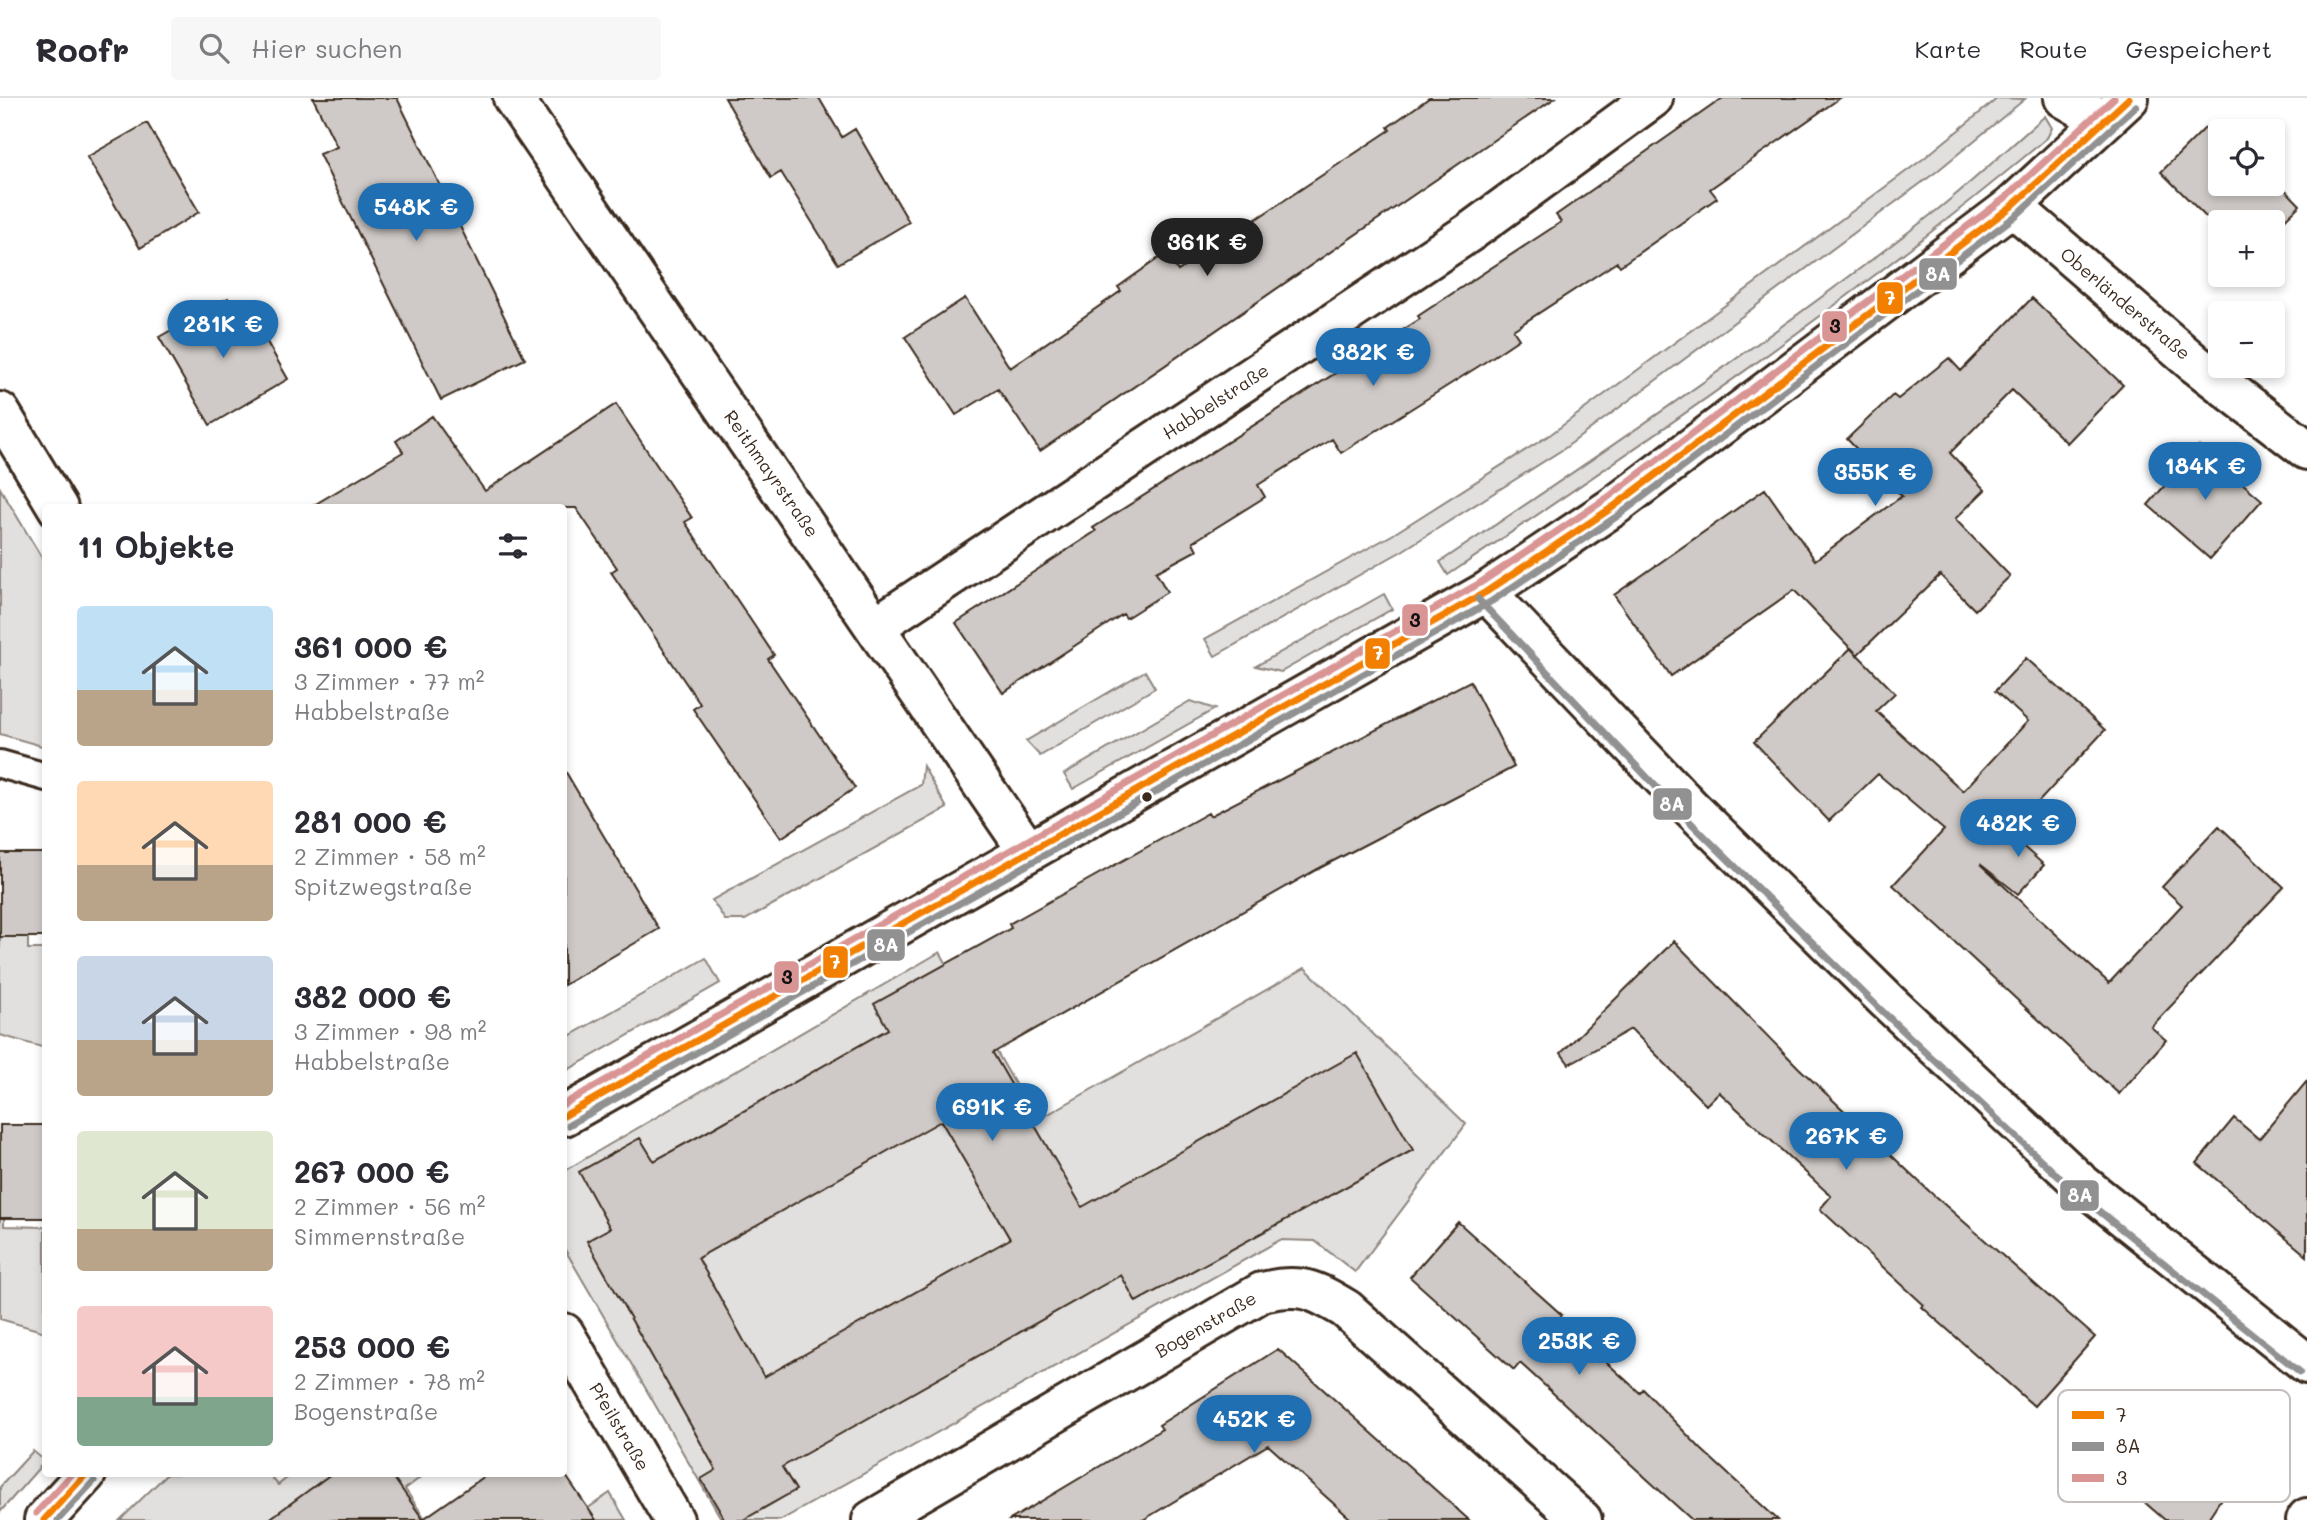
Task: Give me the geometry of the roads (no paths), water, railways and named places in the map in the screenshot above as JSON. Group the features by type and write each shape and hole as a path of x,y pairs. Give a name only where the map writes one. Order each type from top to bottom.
{"street":[{"name":"Habbelstraße","path":"876,626 1470,232 1653,98"},
{"path":"2064,98 2117,109"},
{"name":"Reithmayrstraße","path":"527,103 1027,850"},
{"path":"567,1114 1027,850 1486,592 1613,507 2012,206 2117,109"},
{"name":"Oberländerstraße","path":"2012,206 2194,363 2307,450"},
{"path":"0,412 56,504"},
{"path":"1486,592 1690,807 1887,1000 2062,1165 2307,1364"},
{"name":"Bogenstraße","path":"872,1520 1262,1292 1289,1286 1322,1295 1346,1309 1582,1520"},
{"name":"Pfeilstraße","path":"567,1338 674,1520"},
{"path":"44,1520 83,1477"}],"lane":[{"path":"0,764 42,776"}]}
